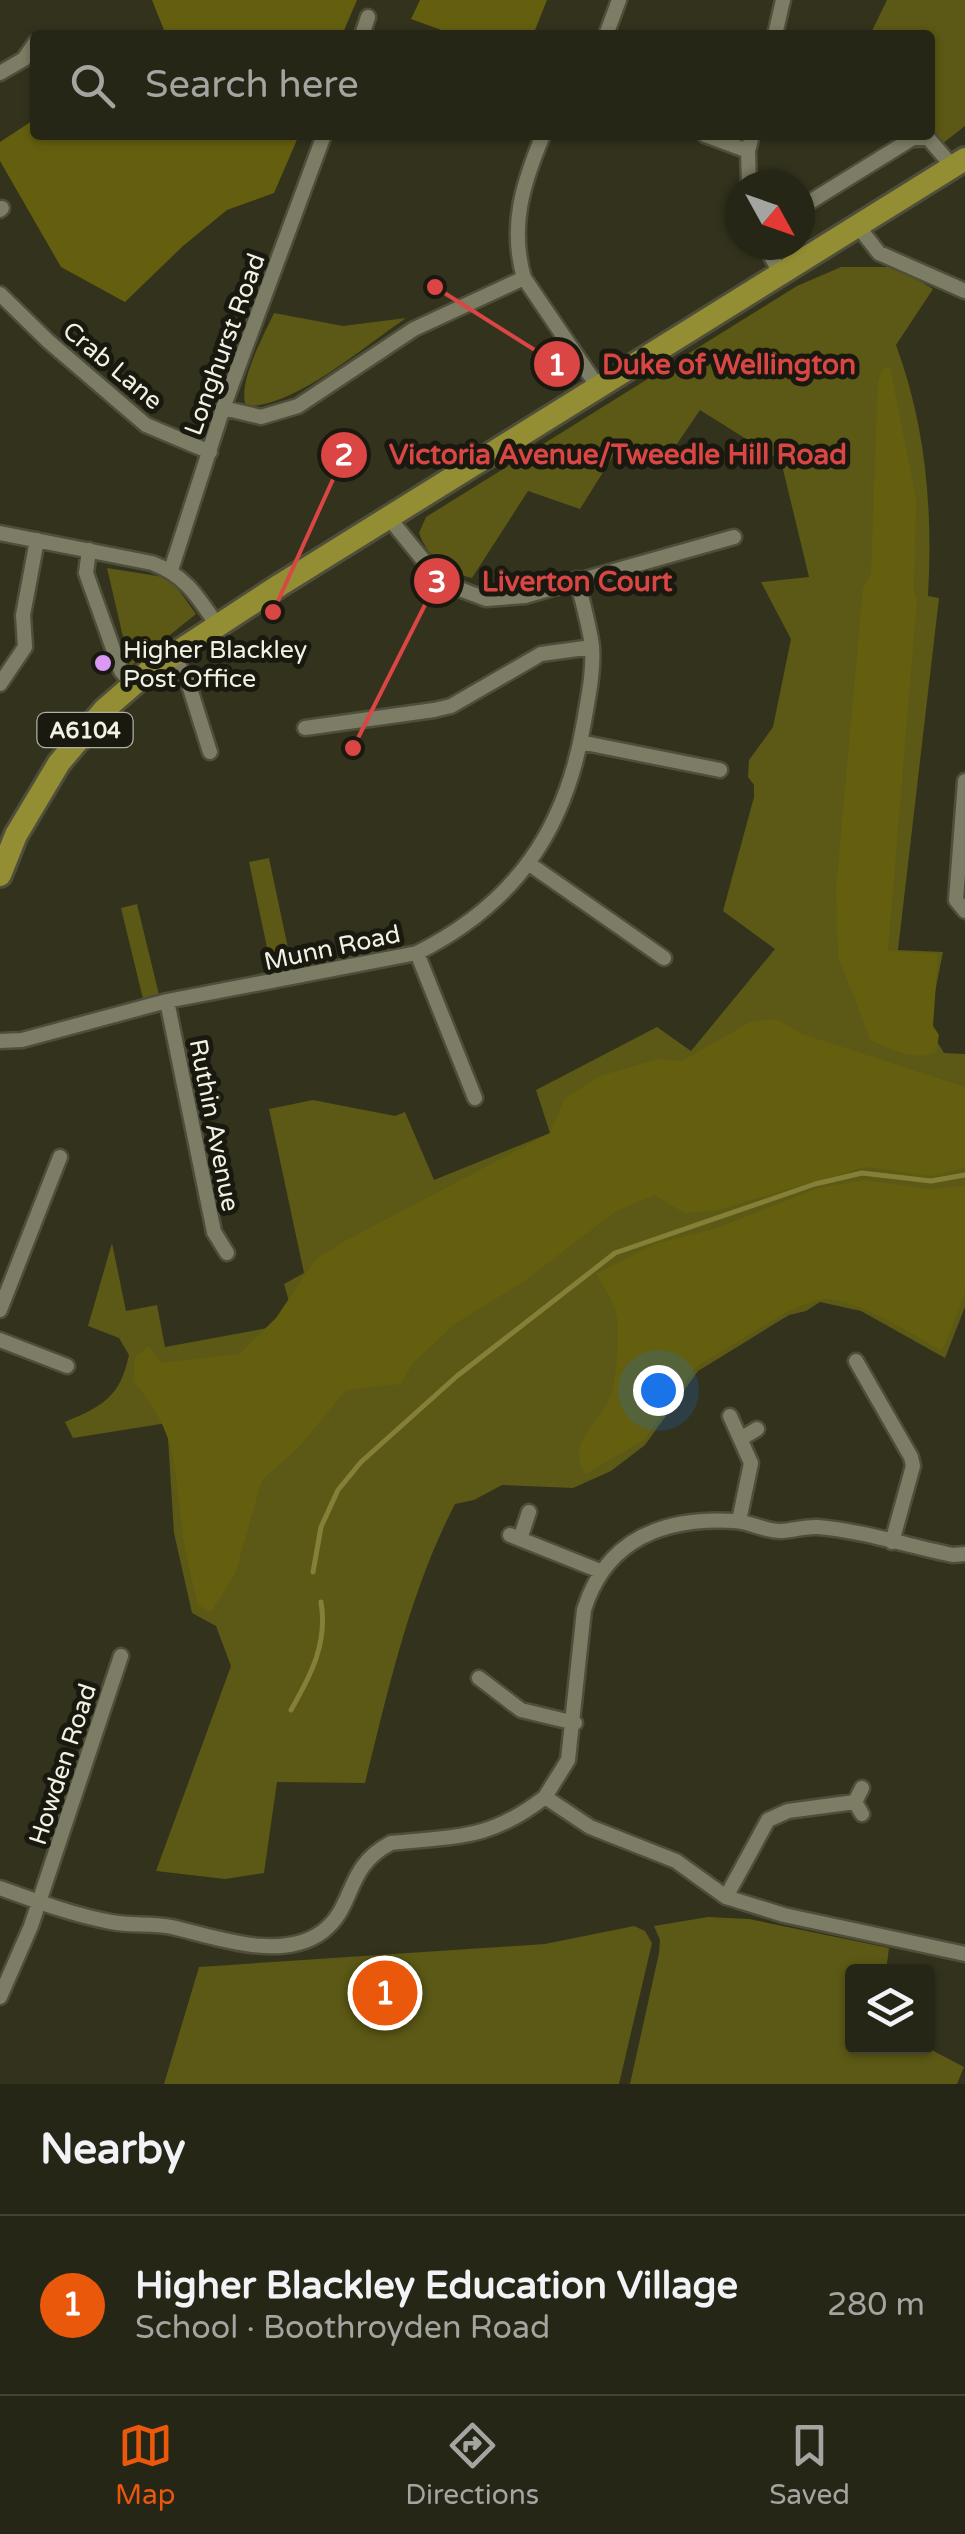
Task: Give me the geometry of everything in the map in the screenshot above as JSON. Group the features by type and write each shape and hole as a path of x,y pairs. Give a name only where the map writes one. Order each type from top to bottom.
{"main road":[{"name":"A6104","path":"0,876 16,835 59,763 132,684 217,625 959,163"}],"street":[{"path":"608,30 620,0"},
{"path":"776,30 783,0"},
{"path":"364,30 368,17"},
{"path":"0,73 24,59 30,50"},
{"name":"Longhurst Road","path":"172,570 223,408 322,140"},
{"path":"541,140 525,179 516,219 524,278 598,388"},
{"path":"718,140 748,151"},
{"path":"749,170 751,140"},
{"path":"815,199 910,140"},
{"path":"930,140 959,163"},
{"path":"857,225 879,253 965,291"},
{"path":"773,260 780,274"},
{"path":"223,408 261,417 298,406 414,329 524,278"},
{"name":"Crab Lane","path":"0,294 48,342 146,425 210,452"},
{"path":"390,518 449,586 486,598 525,596 734,537"},
{"path":"0,533 152,562 172,570 188,583 217,625"},
{"path":"0,684 25,647 23,615 37,540"},
{"path":"88,550 86,573 121,671 132,684"},
{"name":"Munn Road","path":"0,1041 22,1040 167,1001 417,952 485,912 528,863 560,806 580,742 592,647 577,579"},
{"path":"305,728 451,706 541,654 592,647"},
{"path":"172,655 187,679 210,752"},
{"path":"580,742 720,770"},
{"path":"965,781 956,900 965,911"},
{"path":"528,863 664,958"},
{"path":"417,952 475,1098"},
{"name":"Ruthin Avenue","path":"167,1001 214,1232 228,1253"},
{"path":"0,1310 60,1156"},
{"path":"0,1340 68,1366"},
{"path":"856,1361 863,1386 913,1466 892,1542"},
{"path":"730,1416 751,1463 739,1521"},
{"path":"742,1438 757,1429"},
{"path":"529,1512 515,1537 600,1572"},
{"path":"0,1888 112,1922 170,1926 239,1944 298,1943 332,1924 357,1872 377,1850 391,1843 487,1832 522,1815 545,1797 568,1760 584,1610 600,1572 634,1540 689,1522 739,1521 776,1531 816,1527 965,1554"},
{"name":"Howden Road","path":"0,1997 39,1902 121,1656"},
{"path":"478,1678 522,1710 574,1723"},
{"path":"545,1797 590,1828 676,1861 726,1897 784,1916 965,1954"},
{"path":"726,1897 768,1820 788,1811 860,1801"}],"shaded area":[{"path":"152,0 357,0 344,30 164,30"},
{"path":"420,0 547,0 535,30 441,30 411,19"},
{"path":"887,0 965,0 965,126 938,147 908,149 902,140 935,140 935,30 872,30"},
{"path":"30,122 30,140 297,140 274,193 227,210 125,302 61,267 0,161 0,142"},
{"path":"841,267 896,267 933,289 896,345 921,437 928,500 928,596 939,598 898,950 943,952 928,1027 944,1053 965,1054 965,1307 945,1358 861,1311 820,1302 789,1315 698,1371 645,1445 611,1471 573,1488 502,1485 474,1500 455,1504 413,1605 365,1783 277,1782 264,1873 225,1879 156,1871 231,1666 216,1626 192,1613 174,1533 167,1423 73,1438 65,1422 108,1398 121,1381 129,1355 119,1338 88,1326 112,1243 126,1311 157,1305 165,1347 295,1323 284,1284 304,1273 269,1109 313,1100 395,1116 405,1112 434,1180 550,1133 536,1090 657,1027 691,1051 775,949 723,911 754,797 754,785 748,777 749,760 773,727 791,639 761,582 809,577 781,461 700,410 662,466 617,450 580,509 528,491 472,578 439,563 419,533 426,517 797,286"},
{"path":"274,313 343,326 406,318 307,386 265,404 246,406 248,372"},
{"path":"890,367 916,499 917,599 888,951 938,954 933,1026 939,1035 936,1052 920,1056 871,1041 838,956 836,889 863,588 871,573 878,381 883,368"},
{"path":"107,568 170,578 196,614 130,667"},
{"path":"269,858 293,972 273,976 249,862"},
{"path":"137,904 160,999 144,1003 121,908"},
{"path":"776,1019 802,1034 965,1087 965,1168 931,1176 865,1167 714,1211 684,1213 655,1195 616,1211 523,1282 456,1323 413,1363 401,1384 346,1390 300,1446 262,1480 235,1574 211,1612 198,1605 184,1544 172,1454 159,1419 133,1381 135,1357 149,1346 161,1363 239,1354 276,1318 315,1260 550,1133 565,1098 600,1076 658,1059 682,1061 750,1022"},
{"path":"864,1180 928,1189 965,1186 965,1293 942,1351 846,1302 810,1302 788,1311 697,1366 644,1440 586,1474 580,1463 581,1443 610,1397 617,1353 615,1309 596,1274 655,1244 717,1228 815,1189"},
{"path":"708,1917 749,1919 889,1948 887,1964 845,1964 845,2054 935,2052 964,2067 957,2084 630,2084 659,1953 660,1940 654,1926"},
{"path":"634,1926 645,1931 652,1943 619,2084 164,2084 199,1967 545,1944"}],"waterway":[{"path":"313,1572 321,1527 338,1490 361,1462 457,1376 615,1253 815,1184 862,1173 931,1181 965,1175"},
{"path":"291,1710 320,1645 321,1602"}],"place":[{"name":"Duke of Wellington","path":"435,287"},
{"name":"Victoria Avenue/Tweedle Hill Road","path":"273,612"},
{"name":"Higher Blackley Post Office","path":"103,663"},
{"name":"Liverton Court","path":"353,748"},
{"name":"Higher Blackley Education Village","path":"385,1993"}]}
